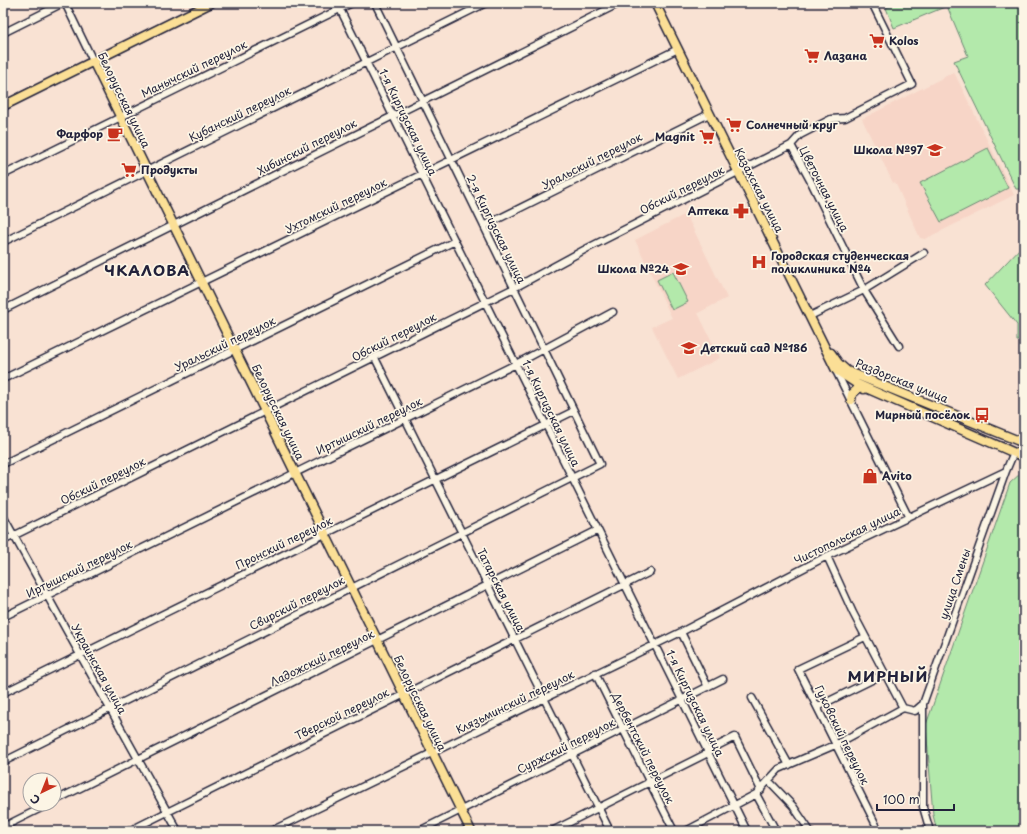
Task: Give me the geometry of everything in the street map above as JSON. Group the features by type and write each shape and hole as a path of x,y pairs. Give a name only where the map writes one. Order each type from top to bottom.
{"main road":[{"path":"3,106 211,3"},
{"name":"Казахская улица","path":"655,3 821,337 833,365"},
{"name":"Белорусская улица","path":"93,61 471,831"},
{"name":"Раздорская улица","path":"821,337 838,363 848,371 1024,443"},
{"name":"Раздорская улица","path":"833,365 844,377 864,388 1024,457"},
{"path":"851,400 852,394 864,388"},
{"path":"962,430 968,419"}],"street":[{"path":"3,33 64,3"},
{"name":"Белорусская улица","path":"64,3 93,61"},
{"name":"Манычский переулок","path":"3,175 339,6 352,3"},
{"name":"2-я Киргизская улица","path":"375,3 600,464"},
{"name":"Кубанский переулок","path":"3,242 486,3"},
{"name":"Хибинский переулок","path":"3,310 620,3"},
{"name":"Обский переулок","path":"3,541 514,288 584,250 790,146 800,135 831,120 845,118 912,84 872,3"},
{"name":"1-я Киргизская улица","path":"339,6 747,831"},
{"name":"Ухтомский переулок","path":"3,379 678,49"},
{"name":"Уральский переулок","path":"484,226 709,114"},
{"name":"Цветочная улица","path":"790,146 812,184 864,290 898,346"},
{"name":"Уральский переулок","path":"3,464 455,241"},
{"path":"810,316 864,290 924,253"},
{"name":"Иртышский переулок","path":"3,617 405,420 544,350 555,342 613,312"},
{"name":"Татарская улица","path":"375,358 610,831"},
{"name":"Казахская улица","path":"833,365 908,516"},
{"name":"Пронский переулок","path":"3,693 574,411"},
{"path":"1006,471 1014,452"},
{"name":"Свирский переулок","path":"3,762 600,464"},
{"name":"Чистопольская улица","path":"681,632 827,556 908,516 1006,471"},
{"name":"улица Смены","path":"930,830 923,807 923,704 1006,471"},
{"name":"Украинская улица","path":"3,516 178,831"},
{"name":"Ладожский переулок","path":"62,797 378,641 598,530"},
{"path":"827,556 865,637 903,708"},
{"name":"Тверской переулок","path":"129,831 650,572"},
{"path":"681,632 708,687"},
{"name":"Клязьминский переулок","path":"271,831 681,632"},
{"name":"Гуковский переулок","path":"865,637 798,669 879,831"},
{"name":"Дербентский переулок","path":"595,673 674,831"},
{"path":"817,707 884,674"},
{"name":"Суржский переулок","path":"419,831 461,811 572,753 723,679"},
{"path":"752,698 789,764"},
{"path":"686,831 735,807 758,792 779,769 835,745 903,708 915,711 923,704"},
{"path":"552,831 649,783 735,737 776,831"},
{"path":"769,781 792,806 810,831"},
{"path":"5,831 3,827 33,812"},
{"path":"920,831 930,830"}],"shaded area":[{"name":"Школа №97","path":"954,72 1014,195 925,239 920,238 895,182 893,183 862,119"},
{"name":"Школа №24","path":"686,214 727,298 698,313 720,358 678,379 652,327 672,318 635,240"}],"green space":[{"path":"896,3 1024,3 1024,189 1016,189 954,61 968,56 947,6 894,28 886,8"},
{"path":"988,148 1008,188 941,222 920,183"},
{"path":"1024,244 1024,341 1017,341 1017,325 985,285"},
{"path":"673,272 688,302 672,310 657,280"},
{"path":"1021,473 1024,473 1024,831 937,831 933,815 926,725 1010,483"}],"place":[{"name":"Kolos","path":"877,41"},
{"name":"Лазана","path":"812,56"},
{"name":"Солнечный круг","path":"734,125"},
{"name":"Фарфор","path":"115,134"},
{"name":"Magnit","path":"707,137"},
{"name":"Школа №97","path":"935,150"},
{"name":"Продукты","path":"129,170"},
{"name":"Аптека","path":"741,211"},
{"name":"Городская студенческая поликлиника №4","path":"759,262"},
{"name":"Школа №24","path":"681,269"},
{"name":"Детский сад №186","path":"689,348"},
{"name":"Мирный посёлок","path":"982,415"},
{"name":"Avito","path":"870,476"}],"district":[{"name":"ЧКАЛОВА","path":"147,271"},
{"name":"МИРНЫЙ","path":"888,677"}]}
